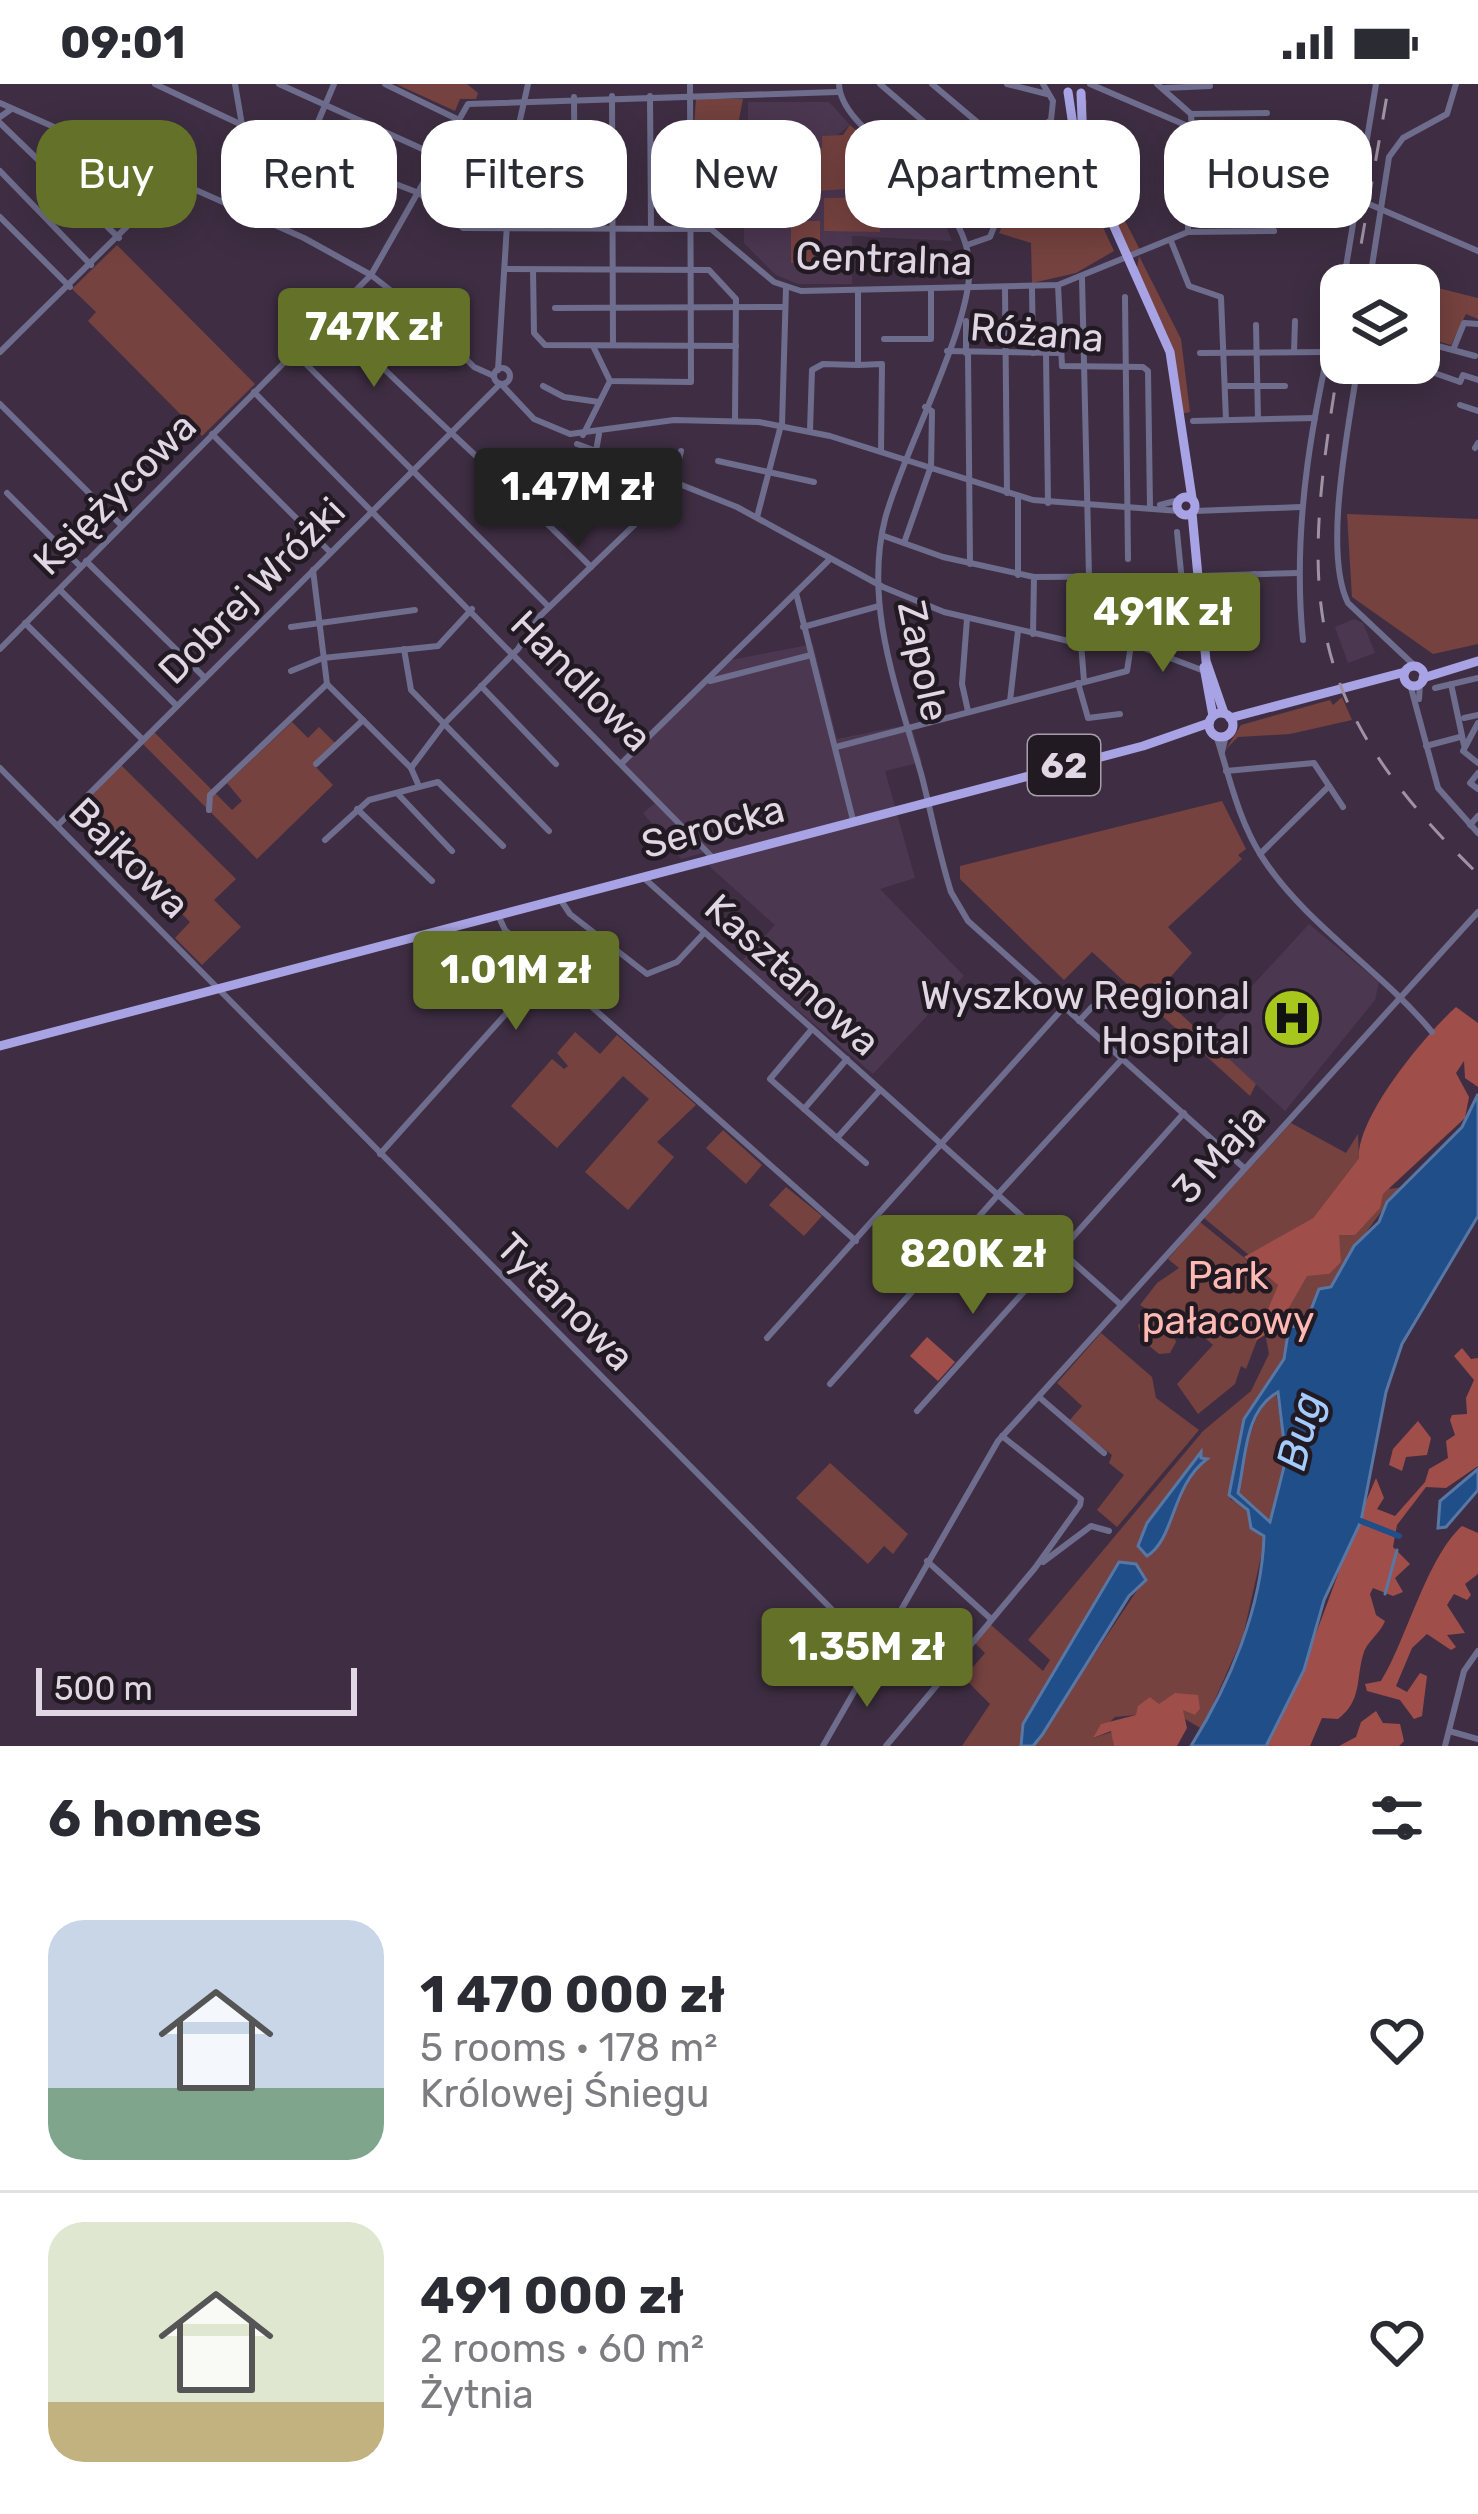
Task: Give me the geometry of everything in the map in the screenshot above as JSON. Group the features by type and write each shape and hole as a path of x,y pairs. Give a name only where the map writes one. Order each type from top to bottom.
{"main road":[{"path":"1071,120 1065,88 1085,88 1079,120"},
{"path":"1115,228 1170,352 1194,576 1220,725"},
{"name":"62","path":"1414,676 1473,662"},
{"name":"Serocka","path":"218,989 1414,676"},
{"name":"62","path":"0,1046 218,989"}],"street":[{"name":"Centralna","path":"155,84 231,120"},
{"path":"235,84 241,120"},
{"path":"280,84 421,149"},
{"path":"319,120 334,84"},
{"path":"385,84 457,119 473,102 839,88 851,113 948,204 967,245 969,290"},
{"path":"520,120 527,84"},
{"path":"615,120 620,84"},
{"path":"690,84 691,120"},
{"path":"754,84 756,94"},
{"path":"880,84 923,120"},
{"path":"932,84 975,120"},
{"path":"1007,84 1048,94"},
{"path":"1043,84 1051,120"},
{"path":"1371,120 1376,84"},
{"path":"1372,264 1394,147 1447,114 1456,84"},
{"path":"1160,86 1210,86"},
{"path":"1160,86 1192,114 1267,112"},
{"path":"1085,88 1168,120"},
{"path":"650,96 651,228"},
{"path":"574,98 574,120"},
{"path":"0,103 36,121"},
{"path":"10,110 0,120 119,238"},
{"path":"1192,114 1192,120"},
{"path":"0,171 91,265"},
{"name":"Centralna","path":"397,185 419,194"},
{"name":"Księżycowa","path":"0,650 371,275 421,190"},
{"path":"1372,206 1478,251"},
{"path":"0,217 70,287"},
{"path":"0,350 128,228"},
{"path":"278,228 371,275 422,314 468,361 500,377 520,406 550,428 583,435 662,421 735,419 809,431 1048,502 1088,507 1301,508"},
{"path":"500,377 507,228"},
{"path":"613,228 613,346"},
{"name":"Centralna","path":"627,228 651,228"},
{"name":"Centralna","path":"690,228 723,234 786,288 857,290 1058,285 1171,241"},
{"path":"610,381 691,382 690,228"},
{"path":"967,245 990,237 994,228"},
{"path":"1188,228 1188,232"},
{"path":"1226,420 1220,295 1189,286 1171,241 1188,232 1272,228"},
{"path":"1347,264 1354,228"},
{"path":"502,271 690,269 712,273 733,293 736,308 735,419"},
{"path":"533,270 537,339 551,346 736,346"},
{"path":"1082,278 1089,577"},
{"path":"1058,285 1060,353"},
{"path":"757,517 781,425 786,288"},
{"path":"1005,289 1007,493"},
{"path":"1032,289 1033,353"},
{"path":"857,290 858,364"},
{"path":"884,339 931,339 931,290"},
{"name":"Zapole","path":"969,290 904,460 883,536 879,606 958,906 1243,1167"},
{"path":"1125,297 1125,366 1146,368 1150,507"},
{"path":"555,308 783,307"},
{"path":"329,315 448,435 478,452 591,567"},
{"path":"1294,352 1295,320"},
{"path":"966,321 970,564"},
{"path":"1454,350 1464,323 1478,324"},
{"path":"1256,325 1258,419"},
{"path":"593,346 610,381"},
{"path":"1440,346 1474,356"},
{"name":"Różana","path":"947,351 1060,353 1062,366 1125,366 1128,559"},
{"path":"294,352 549,607"},
{"path":"1200,353 1320,352"},
{"path":"1046,353 1048,502"},
{"path":"809,431 812,370 823,364 882,364 880,452"},
{"path":"1440,375 1460,382 1463,375 1478,380"},
{"name":"Dobrej Wróżki","path":"59,824 486,398 500,377"},
{"path":"583,435 610,381"},
{"path":"1303,640 1298,573 1301,508 1321,384"},
{"path":"1356,384 1341,512 1342,589 1348,603 1400,649 1414,676 1438,788 1478,833"},
{"path":"543,386 563,397 599,402"},
{"path":"1225,386 1285,386"},
{"name":"Handlowa","path":"254,392 712,858"},
{"path":"0,404 120,524"},
{"path":"1460,405 1478,411"},
{"path":"904,543 931,469 932,411 925,406"},
{"path":"1193,421 1315,418"},
{"path":"212,434 330,552"},
{"path":"596,451 599,434"},
{"path":"577,444 757,517 880,586 967,620 1082,643 1131,645 1208,673"},
{"path":"411,768 549,607 676,481 681,451"},
{"path":"718,461 814,482"},
{"path":"7,493 205,678"},
{"path":"1018,496 1018,574"},
{"path":"1177,532 1188,642"},
{"path":"883,536 970,564 1034,577 1298,573"},
{"path":"622,763 830,559"},
{"path":"313,570 326,684 411,768 418,784"},
{"path":"1254,574 1256,638"},
{"path":"1033,634 1034,577"},
{"path":"59,589 177,706"},
{"path":"796,593 853,820"},
{"path":"803,626 879,606"},
{"path":"291,670 323,658 438,646 472,609"},
{"path":"291,627 415,610"},
{"path":"967,620 962,684 968,711"},
{"path":"25,623 142,740"},
{"path":"1010,700 1018,631"},
{"path":"1082,643 1081,683 1088,718 1120,713"},
{"path":"836,747 1129,670 1131,645"},
{"path":"404,649 408,685 549,831"},
{"path":"705,682 811,655"},
{"path":"1435,688 1475,679 1473,662"},
{"path":"209,810 210,795 326,684"},
{"path":"1451,684 1463,751 1478,763"},
{"path":"481,686 556,764"},
{"path":"1464,718 1478,719"},
{"path":"1426,746 1462,741 1478,719"},
{"path":"316,764 363,720"},
{"path":"1220,725 1226,771 1260,854 1297,898 1401,995 1432,1032"},
{"path":"1226,771 1310,762 1343,806"},
{"name":"Bajkowa","path":"0,768 218,989"},
{"path":"1478,772 1470,783 1478,789"},
{"path":"325,840 357,808 418,784 442,784 503,846"},
{"path":"1260,854 1329,786"},
{"path":"397,793 452,851"},
{"path":"357,808 432,881"},
{"path":"1470,825 1478,816"},
{"name":"Kasztanowa","path":"644,876 1120,1304"},
{"path":"560,898 570,914 647,974 677,962 704,933"},
{"name":"3 Maja","path":"823,1746 1002,1436 1478,912"},
{"path":"498,915 506,930 856,1241"},
{"path":"380,1154 548,967"},
{"path":"1079,1021 1092,1007 1119,1005 1135,988"},
{"name":"Tytanowa","path":"218,989 875,1653"},
{"path":"767,1338 1064,1007"},
{"path":"812,1029 770,1079 866,1163"},
{"path":"830,1384 1123,1058"},
{"path":"804,1109 848,1059"},
{"path":"837,1138 880,1090"},
{"path":"917,1411 1184,1112"},
{"path":"1038,1396 1104,1453"},
{"path":"886,1746 1035,1568 1081,1498 1002,1436"},
{"path":"1035,1568 1091,1526 1109,1532"},
{"path":"927,1561 991,1619"},
{"path":"1444,1746 1464,1672 1478,1651"},
{"path":"1449,1731 1478,1739"}],"shaded area":[{"path":"748,102 829,102 845,120 845,129 821,148 821,120 748,120"},
{"path":"821,161 845,177 845,228 947,228 952,241 852,236 852,284 798,284 776,275 744,243 744,228 821,228"},
{"path":"1354,619 1363,623 1375,653 1348,663 1335,627"},
{"path":"813,644 837,739 911,724 922,762 885,771 915,878 880,889 964,976 873,1074 741,962 775,925 710,867 707,852 674,820 703,853 681,859 643,813 655,803 616,763 721,662"},
{"name":"Wyszkow Regional Hospital","path":"1309,924 1379,982 1375,1000 1285,1111 1205,1037"},
{"path":"1456,1007 1478,1023 1478,1087 1465,1078 1464,1061 1456,1073 1469,1097 1465,1118 1383,1194 1380,1208 1355,1235 1339,1235 1341,1262 1329,1274 1307,1276 1278,1327 1255,1341 1278,1285 1244,1257 1313,1218 1359,1158 1361,1141 1380,1100"},
{"path":"927,1337 955,1362 938,1381 910,1356"},
{"path":"1462,1348 1471,1359 1478,1358 1478,1466 1446,1488 1426,1487 1397,1525 1393,1547 1410,1564 1395,1578 1403,1592 1393,1596 1373,1588 1370,1594 1376,1615 1385,1621 1365,1650 1355,1697 1346,1712 1338,1719 1322,1718 1310,1746 1266,1746 1297,1681 1376,1478 1384,1498 1377,1509 1395,1516 1425,1482 1429,1469 1448,1458 1446,1441 1455,1435 1450,1420 1452,1415 1467,1414 1466,1398 1474,1380 1454,1356"},
{"path":"1418,1421 1431,1438 1427,1455 1406,1457 1402,1471 1389,1465 1393,1449"},
{"path":"1462,1526 1478,1533 1478,1574 1465,1584 1471,1595 1467,1600 1454,1594 1447,1605 1465,1633 1447,1635 1456,1647 1451,1650 1427,1634 1412,1648 1396,1686 1407,1692 1420,1673 1427,1676 1422,1716 1414,1719 1400,1700 1367,1691 1365,1684 1381,1681 1438,1558"},
{"path":"1175,1693 1198,1695 1200,1709 1195,1715 1183,1710 1187,1728 1177,1746 1114,1746 1111,1731 1093,1738 1101,1724 1136,1715 1138,1706 1150,1697 1159,1704"},
{"path":"1376,1711 1383,1723 1400,1724 1404,1741 1399,1746 1339,1746 1356,1737 1361,1722"}],"green space":[{"path":"396,84 467,84 478,93 476,99 460,99 455,111"},
{"path":"696,99 743,99 739,120 694,120"},
{"path":"1087,100 1086,120 1082,120 1080,106"},
{"path":"843,135 845,189 821,191 822,136"},
{"path":"824,198 845,198 845,228 880,228 880,232 824,231"},
{"path":"791,228 820,228 820,263 791,263"},
{"path":"1001,228 1103,228 1114,251 1076,273 1032,283 1031,243 999,233"},
{"path":"1118,228 1129,228 1140,250 1130,255"},
{"path":"117,245 255,384 202,436 88,321 96,312 72,289"},
{"path":"1139,256 1181,339 1190,412 1181,414 1173,352 1137,268"},
{"path":"1440,288 1478,298 1478,319 1466,314 1451,345 1440,342"},
{"path":"1347,514 1478,519 1478,644 1433,654 1352,597"},
{"path":"1342,697 1352,720 1290,734 1238,737 1226,749 1241,725 1330,700 1333,705"},
{"path":"292,722 308,738 319,727 335,743 313,764 333,785 257,859 143,744 154,732 232,810 242,801 227,783"},
{"path":"121,765 236,879 214,900 241,927 202,965 175,938 190,922 77,808"},
{"path":"1222,801 1246,849 1238,855 1242,859 1168,927 1192,953 1157,992 1256,1084 1250,1096 1092,952 1064,980 960,879 960,866"},
{"path":"575,1032 600,1054 617,1035 696,1105 657,1142 674,1157 628,1210 585,1172 649,1099 623,1076 557,1148 511,1106 552,1059 564,1069 568,1066 557,1053"},
{"path":"1291,1123 1346,1153 1358,1134 1359,1158 1313,1218 1249,1255 1204,1218"},
{"path":"723,1130 762,1165 746,1184 706,1148"},
{"path":"786,1187 822,1216 804,1236 769,1205"},
{"path":"1406,1187 1375,1220 1331,1287 1319,1289 1305,1325 1289,1327 1284,1359 1244,1419 1230,1499 1255,1512 1238,1493 1253,1426 1276,1392 1286,1459 1272,1521 1252,1526 1265,1539 1243,1636 1202,1729 1185,1719 1182,1709 1196,1714 1200,1709 1158,1704 1150,1697 1136,1715 1115,1717 1093,1738 1112,1732 1114,1746 1033,1746 1146,1577 1136,1564 1119,1562 1023,1724 1021,1746 962,1746 990,1704 953,1667 960,1657 973,1667 985,1653 973,1641 990,1624 1043,1671 1050,1660 1028,1640 1203,1431 1251,1391 1269,1354 1266,1338 1307,1275 1329,1274 1339,1235 1388,1189","holes":["1199,1453 1205,1459 1183,1480 1153,1554 1147,1523"]},
{"name":"Park pałacowy","path":"1200,1222 1278,1285 1246,1369 1241,1366 1235,1384 1198,1414 1177,1384 1213,1345 1175,1312 1164,1320 1140,1305 1157,1283 1179,1268 1168,1259"},
{"path":"1147,1318 1173,1333 1176,1342 1170,1353 1159,1354 1142,1340 1138,1325"},
{"path":"1101,1333 1152,1377 1156,1398 1199,1430 1117,1527 1097,1510 1124,1475 1109,1463 1112,1455 1069,1421 1082,1406 1057,1383"},
{"path":"830,1463 908,1534 893,1554 884,1546 868,1564 796,1498"}],"water":[{"name":"Bug","path":"1478,1094 1478,1216 1402,1344 1386,1392 1361,1521 1324,1600 1304,1670 1266,1746 1191,1746 1241,1645 1262,1563 1264,1536 1251,1528 1248,1510 1229,1495 1244,1419 1284,1359 1289,1327 1305,1325 1319,1289 1331,1287 1354,1246 1379,1222 1387,1202 1462,1127","holes":["1278,1392 1286,1459 1270,1522 1238,1493 1253,1423"]},
{"path":"1201,1452 1201,1458 1207,1459 1186,1483 1163,1537 1147,1556 1138,1546 1147,1523"},
{"path":"1478,1469 1478,1490 1446,1527 1438,1528 1440,1501"},
{"path":"1119,1562 1136,1564 1146,1580 1129,1596 1042,1735 1033,1746 1021,1746 1023,1724"}],"waterway":[{"path":"1361,1521 1399,1536"},
{"path":"1385,1594 1397,1550"}],"railway":[{"path":"1358,264 1389,84"},
{"path":"1336,384 1320,509 1319,575 1326,635 1344,693 1374,751 1418,810 1478,874"}],"place":[{"name":"Wyszkow Regional Hospital","path":"1292,1018"}]}
